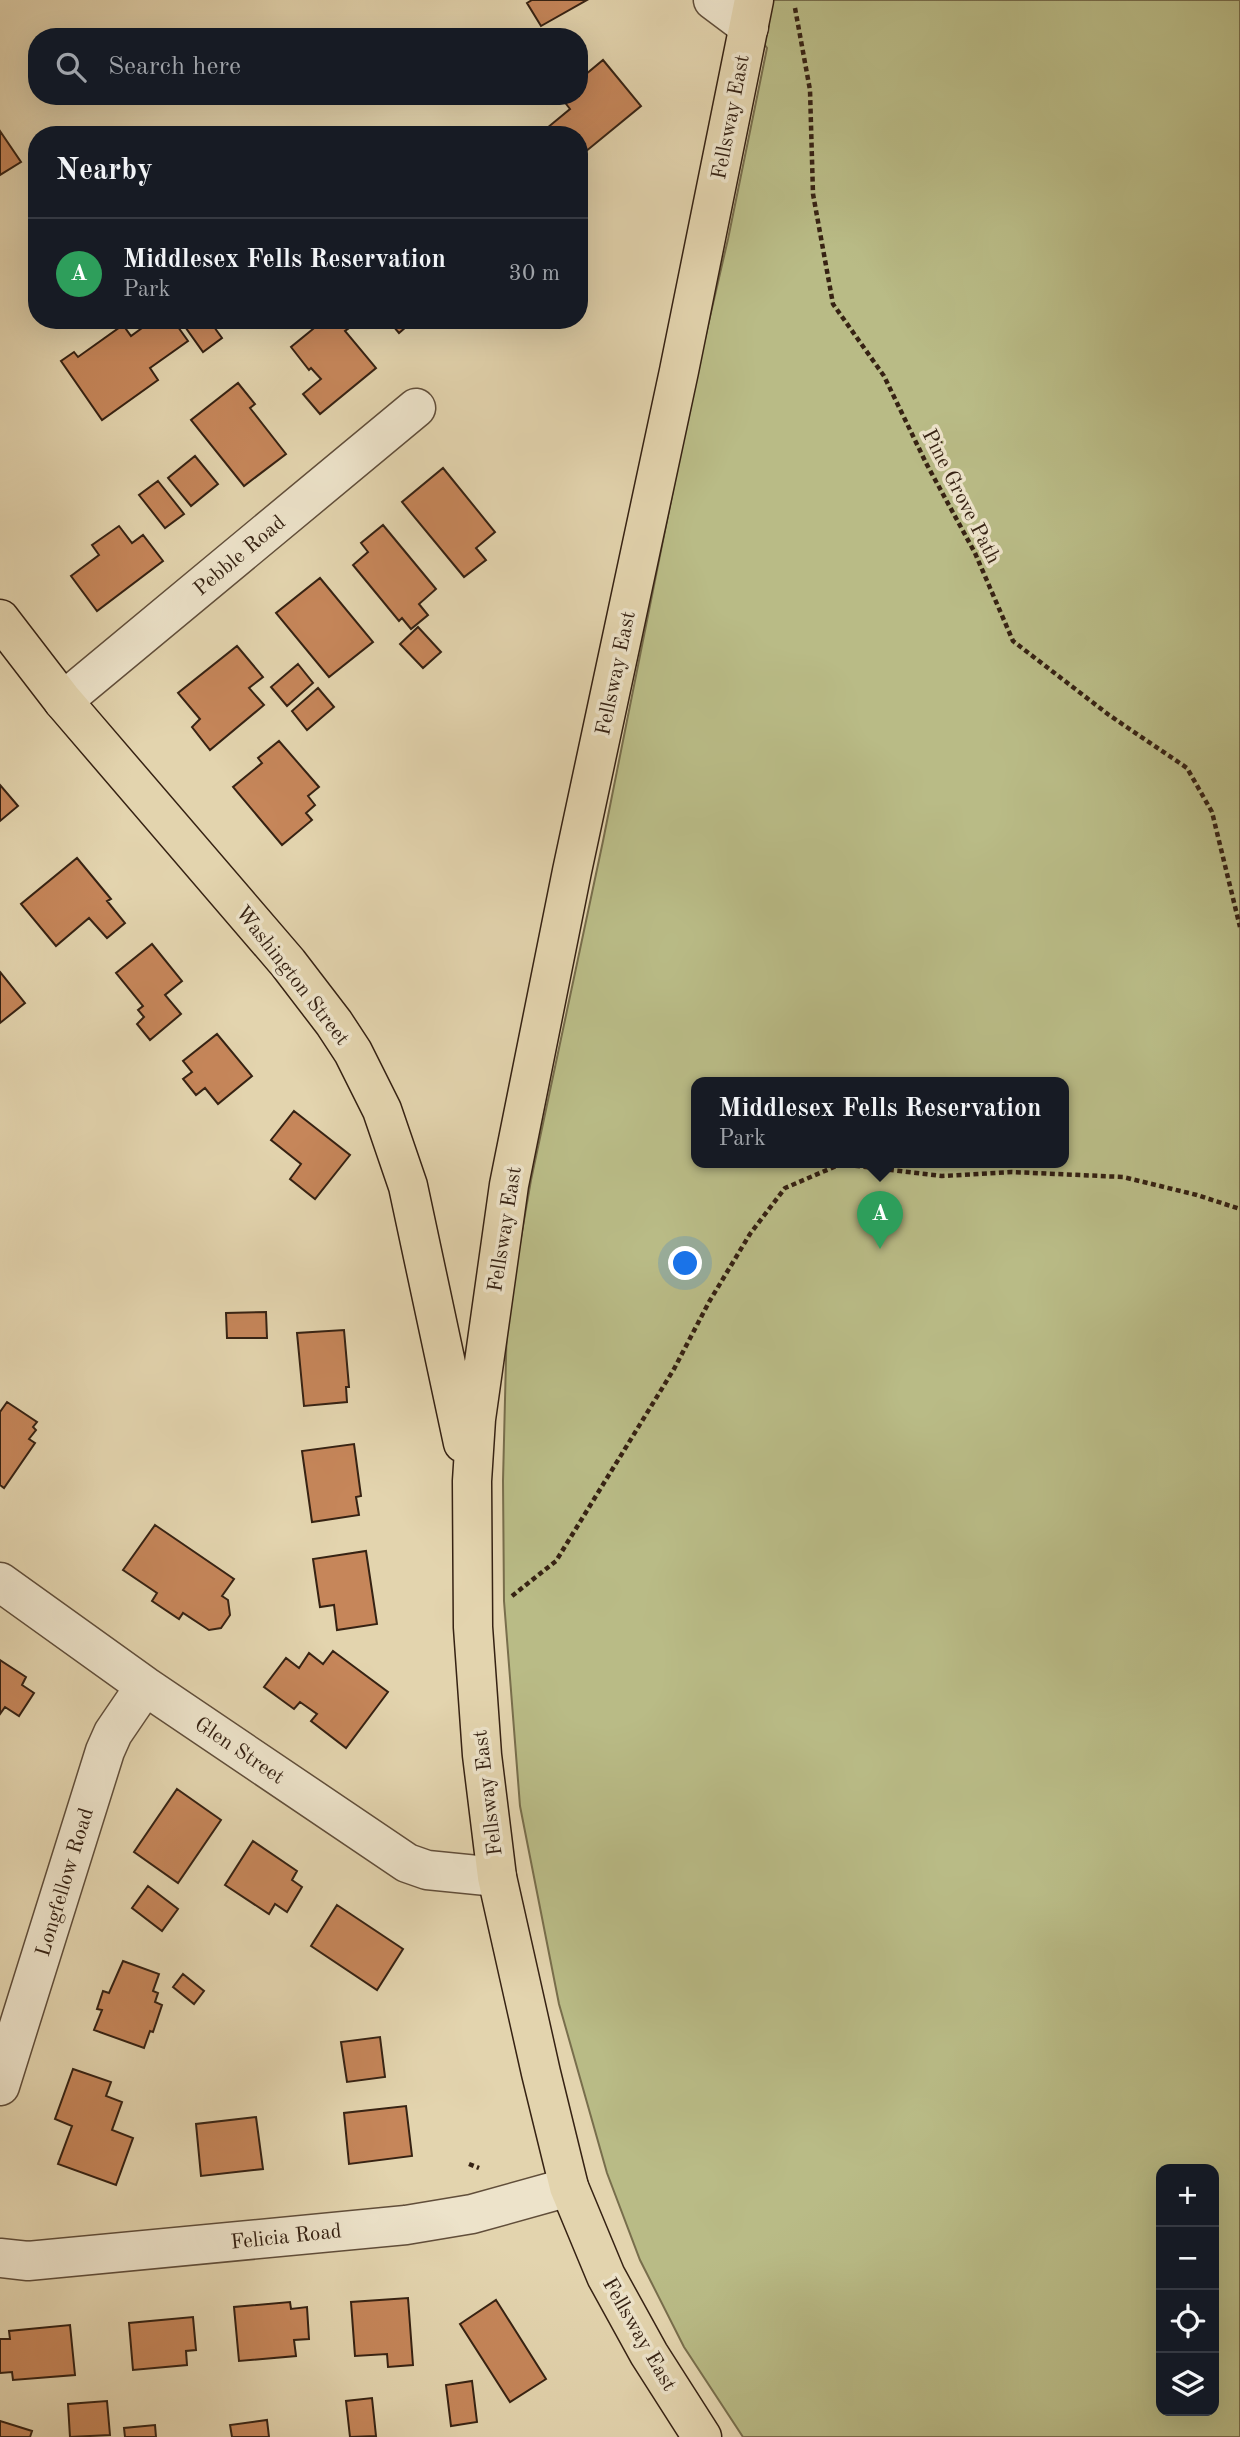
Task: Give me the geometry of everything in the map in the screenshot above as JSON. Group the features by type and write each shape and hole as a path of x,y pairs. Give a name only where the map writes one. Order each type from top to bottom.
{"main road":[{"name":"Fellsway East","path":"702,2437 626,2315 606,2276 569,2187 541,2073 497,1877 482,1755 473,1627 472,1481 476,1419 509,1185 572,870 674,398 751,13"},
{"name":"Washington Street","path":"0,619 63,701 288,963 334,1023 365,1076 392,1136 408,1186 433,1312 472,1481"}],"street":[{"path":"713,0 751,13"},
{"name":"Pebble Road","path":"63,701 416,408"},
{"name":"Glen Street","path":"0,1582 145,1686 407,1863 427,1870 497,1877"},
{"name":"Longfellow Road","path":"0,2086 105,1751 113,1733 145,1686"},
{"name":"Felicia Road","path":"0,2258 28,2261 406,2225 449,2219 569,2187"}],"path":[{"name":"Pine Grove Path","path":"792,0 810,90 813,194 833,304 884,376 926,463 975,553 1013,641 1109,715 1187,768 1212,812 1240,927"},
{"path":"473,1627 556,1561 674,1369 709,1302 750,1234 785,1188 832,1168"},
{"path":"875,1168 942,1176 1026,1172 1123,1177 1198,1195 1240,1209"},
{"path":"469,2164 479,2168"}],"green space":[{"path":"732,0 1240,0 1240,2437 743,2437 684,2347 640,2260 607,2173 559,2004 520,1806 504,1601 503,1481 507,1318 531,1180 603,841 693,390 728,239 767,48"}],"building":[{"path":"532,0 587,0 541,26 527,3"},
{"path":"603,60 641,106 588,150 588,126 549,126 570,109 567,105 588,105 588,72"},
{"path":"0,131 21,162 0,175"},
{"path":"117,329 126,329 131,336 141,329 179,329 188,341 150,368 158,380 102,420 61,361 74,352 78,357"},
{"path":"187,329 216,329 222,338 203,352"},
{"path":"313,329 348,329 345,331 376,368 320,414 303,394 321,379 311,368 309,370 291,347"},
{"path":"238,383 255,404 250,408 286,454 244,486 191,420"},
{"path":"195,456 218,484 191,506 168,478"},
{"path":"443,468 495,532 476,548 486,560 464,577 402,502"},
{"path":"158,481 184,514 165,528 139,495"},
{"path":"383,525 436,589 419,604 428,615 411,629 402,618 399,621 353,565 368,552 361,543"},
{"path":"119,526 132,543 143,535 163,561 97,611 71,576 99,555 92,545"},
{"path":"320,578 373,642 329,677 276,613"},
{"path":"418,627 441,652 423,668 400,644"},
{"path":"237,646 263,677 249,688 264,705 210,750 192,727 200,719 178,693"},
{"path":"298,664 313,683 287,706 271,687"},
{"path":"318,688 334,707 307,730 292,711"},
{"path":"279,741 319,787 308,796 315,805 306,813 312,820 282,845 233,787 262,763 258,758"},
{"path":"0,785 18,806 0,821"},
{"path":"77,858 111,899 107,901 125,923 107,938 89,918 56,946 21,904"},
{"path":"152,944 182,981 165,995 181,1014 150,1040 137,1024 144,1017 138,1010 143,1006 116,973"},
{"path":"0,972 25,1003 0,1023"},
{"path":"217,1034 252,1076 218,1104 205,1088 196,1095 183,1079 192,1072 183,1061"},
{"path":"294,1111 350,1155 315,1199 290,1179 301,1164 271,1140"},
{"path":"266,1312 267,1338 227,1338 226,1313"},
{"path":"344,1330 349,1387 346,1387 347,1402 304,1406 297,1333"},
{"path":"7,1402 37,1422 33,1427 36,1430 29,1439 35,1443 4,1488 0,1485 0,1412"},
{"path":"354,1444 361,1496 356,1497 359,1515 312,1522 302,1451"},
{"path":"155,1525 234,1579 222,1596 228,1600 230,1615 221,1628 209,1630 183,1613 179,1619 152,1601 157,1593 123,1570"},
{"path":"366,1551 377,1624 337,1630 334,1605 320,1607 313,1559"},
{"path":"333,1651 388,1692 346,1748 311,1721 317,1714 300,1702 294,1709 264,1687 286,1658 299,1668 309,1653 323,1664"},
{"path":"0,1660 26,1677 22,1685 34,1693 19,1716 5,1707 0,1714"},
{"path":"177,1789 221,1820 178,1883 134,1852"},
{"path":"253,1841 297,1871 292,1880 302,1887 287,1912 275,1904 269,1914 225,1885"},
{"path":"148,1886 178,1909 162,1931 132,1908"},
{"path":"337,1905 403,1949 377,1990 311,1946"},
{"path":"123,1961 159,1974 153,1991 158,1993 155,2002 162,2005 153,2032 150,2031 144,2048 94,2030 102,2010 97,2009 103,1991 109,1993"},
{"path":"183,1974 204,1991 194,2004 173,1987"},
{"path":"380,2037 385,2077 347,2082 341,2042"},
{"path":"73,2069 111,2082 106,2096 122,2102 112,2130 133,2138 116,2185 58,2164 72,2126 55,2119"},
{"path":"406,2106 412,2156 349,2164 344,2113"},
{"path":"256,2117 263,2169 201,2176 196,2124"},
{"path":"408,2298 413,2365 388,2367 387,2354 355,2356 351,2302"},
{"path":"496,2300 546,2379 510,2402 460,2324"},
{"path":"290,2302 291,2309 307,2307 309,2339 294,2340 296,2356 239,2361 234,2307"},
{"path":"193,2317 196,2350 186,2351 187,2365 133,2370 129,2323"},
{"path":"70,2325 75,2375 13,2380 12,2372 0,2373 0,2339 10,2339 9,2331"},
{"path":"472,2381 477,2422 451,2426 446,2385"},
{"path":"372,2398 376,2436 350,2437 346,2401"},
{"path":"107,2401 110,2435 70,2437 68,2404"},
{"path":"267,2420 269,2437 232,2437 230,2425"},
{"path":"0,2421 32,2431 30,2437 0,2437"},
{"path":"155,2425 156,2437 125,2437 124,2428"}],"place":[{"name":"Middlesex Fells Reservation","path":"880,1249"}]}
